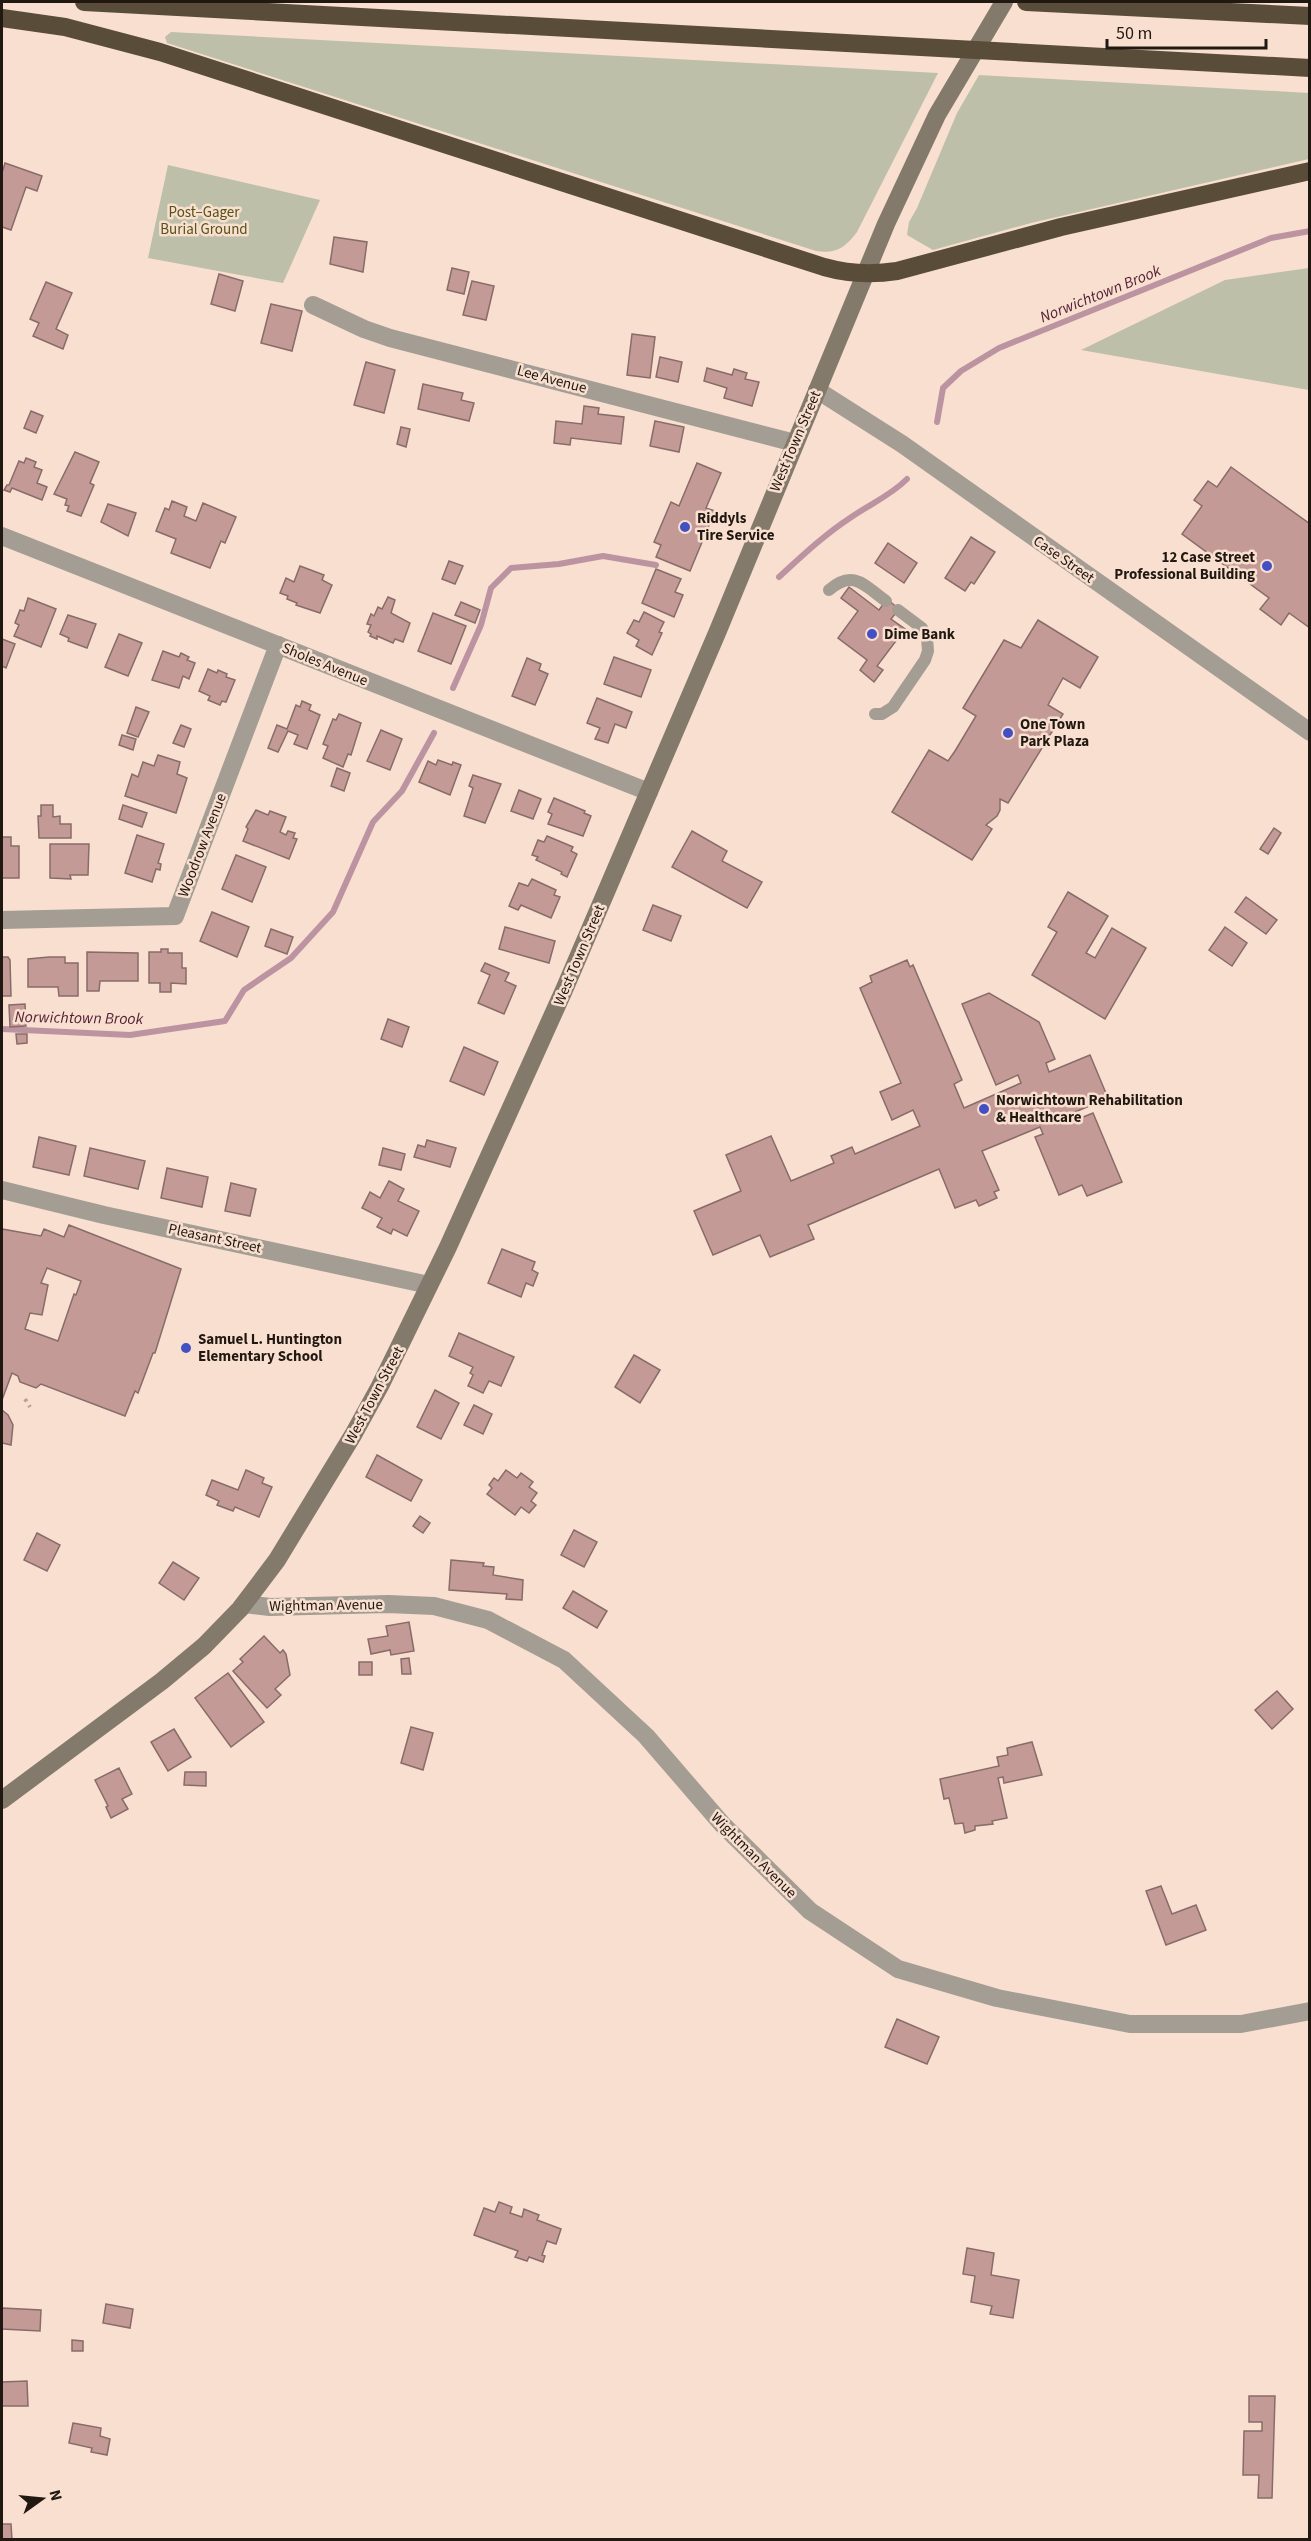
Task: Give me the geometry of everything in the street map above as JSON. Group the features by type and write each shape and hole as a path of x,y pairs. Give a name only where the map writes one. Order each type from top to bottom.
{"highway":[{"path":"84,2 1310,68"},
{"path":"1035,2 1309,16"},
{"path":"2,18 65,27 160,52 824,267 865,274 897,271 1061,227 1310,171"}],"main road":[{"name":"West Town Street","path":"2,1800 162,1682 204,1646 244,1604 277,1560 353,1435 380,1386 429,1285 523,1083 649,792 886,224 937,115 1004,2"}],"street":[{"name":"Lee Avenue","path":"313,305 364,329 390,338 795,443"},
{"name":"Case Street","path":"817,390 902,444 1310,732"},
{"name":"Sholes Avenue","path":"2,536 649,792"},
{"name":"Woodrow Avenue","path":"2,920 175,916 278,645"},
{"name":"Pleasant Street","path":"2,1190 104,1215 429,1285"},
{"name":"Wightman Avenue","path":"244,1604 270,1607 388,1604 434,1606 488,1620 564,1660 646,1736 722,1824 810,1911 898,1969 997,1998 1130,2024 1241,2024 1310,2011"}],"lane":[{"path":"830,590 838,583 850,579 860,582 886,601"},
{"path":"875,714 882,714 893,707 925,660 928,651 927,638 922,628 898,610"}],"path":[{"path":"25,1399 30,1407"}],"green space":[{"path":"171,32 938,73 857,232 840,249 823,252 167,43 165,37"},
{"path":"979,75 1309,93 1309,159 1031,223 933,250 907,235 909,222 957,113"},
{"name":"Post–Gager Burial Ground","path":"168,165 320,200 283,283 148,258"},
{"path":"1309,268 1309,390 1081,350 1225,280"}],"building":[{"path":"5,163 42,176 37,191 26,187 11,230 2,227 2,173"},
{"path":"334,237 367,242 363,272 330,264"},
{"path":"452,268 469,272 464,294 447,290"},
{"path":"219,274 243,281 235,311 211,304"},
{"path":"472,281 494,286 486,320 463,315"},
{"path":"46,282 72,293 56,329 68,335 63,349 33,336 39,323 30,319"},
{"path":"271,304 302,311 292,351 261,343"},
{"path":"632,334 655,337 650,378 627,375"},
{"path":"660,357 682,362 678,382 656,377"},
{"path":"366,362 395,370 384,413 354,405"},
{"path":"707,368 732,375 734,369 747,373 745,379 759,382 752,406 724,398 727,388 704,381"},
{"path":"423,384 463,393 461,400 474,403 469,421 418,409"},
{"path":"584,406 599,408 598,414 624,417 621,444 571,438 570,445 554,443 556,421 582,424"},
{"path":"31,411 43,416 36,433 24,428"},
{"path":"655,421 684,427 679,452 650,446"},
{"path":"401,427 410,429 406,447 397,444"},
{"path":"75,452 99,462 90,483 94,485 81,516 67,511 69,506 65,505 67,499 54,494"},
{"path":"26,458 36,462 34,467 42,470 37,483 47,487 42,500 12,488 10,492 4,490 9,485 19,461 24,463"},
{"name":"Riddyls Tire Service","path":"697,463 721,473 706,508 715,511 690,571 656,557 661,545 654,542 671,502 679,506"},
{"name":"12 Case Street Professional Building","path":"1231,467 1310,524 1310,628 1289,613 1281,625 1260,609 1269,598 1182,534 1202,506 1194,500 1208,481 1217,487"},
{"path":"172,501 187,507 184,516 196,521 203,503 236,517 225,543 221,541 210,568 171,553 176,539 156,531 165,508 169,510"},
{"path":"108,504 136,513 128,536 101,522"},
{"path":"971,537 995,552 974,584 971,582 965,591 945,578"},
{"path":"888,543 917,563 904,583 875,563"},
{"path":"449,561 463,566 455,584 442,579"},
{"path":"300,566 324,575 322,580 332,585 320,613 296,605 297,603 287,599 288,596 280,593 286,578 294,582"},
{"path":"656,569 681,579 675,592 683,595 674,617 642,603"},
{"name":"Dime Bank","path":"849,587 879,610 887,599 899,609 891,619 905,629 877,666 883,670 874,682 860,670 867,660 838,638 858,611 841,598"},
{"path":"388,597 395,600 391,613 410,623 403,642 395,639 393,643 377,636 377,639 370,636 368,632 371,625 367,624 371,614 374,616 378,607 382,609"},
{"path":"28,598 56,609 41,647 14,636 19,625 15,623 20,610 24,611"},
{"path":"461,602 480,610 475,623 455,615"},
{"path":"644,612 664,622 659,632 662,633 652,655 636,646 639,640 627,633 634,620 639,622"},
{"path":"433,613 466,626 451,664 418,651"},
{"path":"68,615 96,624 87,648 68,641 69,638 60,634"},
{"name":"One Town Park Plaza","path":"1038,620 1098,657 1080,688 1063,678 1048,705 1063,714 1008,803 1000,799 1000,810 997,816 986,825 992,829 972,860 892,812 929,750 948,761 955,751 976,716 963,708 1004,640 1021,648"},
{"path":"119,634 142,643 128,676 105,667"},
{"path":"2,639 15,644 6,668 2,666"},
{"path":"163,651 179,657 181,653 189,657 187,660 195,663 189,679 183,676 179,688 152,680"},
{"path":"614,657 651,670 641,697 604,684"},
{"path":"527,658 541,664 539,670 548,674 535,705 512,696"},
{"path":"208,669 217,673 218,670 227,674 226,677 235,680 226,702 222,701 220,705 208,700 210,696 199,691"},
{"path":"597,698 632,712 626,728 615,724 608,743 595,739 600,728 587,723"},
{"path":"302,701 311,705 309,710 320,715 307,749 294,744 298,735 288,731 278,752 268,748 277,725 287,729 296,705 300,707"},
{"path":"136,707 149,712 138,737 127,733"},
{"path":"339,714 361,723 351,755 348,754 343,767 323,758 328,746 323,744 333,719 336,720"},
{"path":"181,725 191,729 184,747 173,743"},
{"path":"381,730 402,739 390,770 367,761"},
{"path":"122,735 136,739 133,750 119,745"},
{"path":"158,755 180,762 177,774 187,778 176,813 125,796 132,774 138,777 143,762 154,766"},
{"path":"438,760 452,765 453,762 461,765 450,795 419,782 428,761 436,765"},
{"path":"337,768 350,773 344,791 331,786"},
{"path":"473,775 501,784 485,823 464,816 473,788 469,786"},
{"path":"519,790 541,799 533,819 511,811"},
{"path":"554,798 585,811 584,813 591,816 583,836 548,824 552,814 548,812"},
{"path":"41,805 53,805 53,817 60,816 60,824 71,824 71,838 39,838 38,816 41,816"},
{"path":"123,805 147,813 142,827 119,819"},
{"path":"256,810 268,815 270,811 286,817 280,832 286,835 288,831 295,833 293,838 297,839 289,859 243,841 248,829 246,827"},
{"path":"1274,828 1281,833 1268,854 1260,849"},
{"path":"692,831 727,851 722,861 762,882 747,908 672,867"},
{"path":"137,835 164,844 158,863 161,864 160,870 156,869 152,882 125,873"},
{"path":"547,836 573,847 571,851 577,854 567,877 561,874 562,872 536,860 538,857 532,855 538,840 544,842"},
{"path":"2,837 11,837 11,846 19,846 19,878 2,878"},
{"path":"50,844 89,844 88,875 70,875 71,879 50,878"},
{"path":"236,855 266,867 252,902 222,889"},
{"path":"532,879 556,890 554,895 560,897 551,918 521,905 518,910 509,906 519,883 528,886"},
{"path":"1068,892 1108,916 1086,953 1095,958 1112,928 1146,948 1105,1019 1032,975 1057,932 1048,927"},
{"path":"1246,897 1277,920 1266,934 1235,912"},
{"path":"653,905 681,916 671,941 643,930"},
{"path":"212,912 249,927 237,957 200,941"},
{"path":"505,927 555,941 549,963 499,949"},
{"path":"1225,927 1247,943 1232,966 1209,950"},
{"path":"271,929 293,937 287,954 265,946"},
{"path":"161,949 168,949 168,953 182,953 182,968 186,968 186,984 171,983 171,992 160,992 160,983 149,983 149,952 161,952"},
{"path":"87,952 138,953 138,981 100,981 99,991 87,991"},
{"path":"2,957 8,957 10,960 11,996 2,996"},
{"path":"65,957 65,963 78,963 78,996 59,996 58,987 28,987 28,959"},
{"name":"Norwichtown Rehabilitation & Healthcare","path":"907,960 910,967 913,965 962,1080 954,1084 964,1108 1021,1083 1018,1075 996,1085 962,1004 989,993 1039,1022 1055,1059 1046,1063 1049,1072 1090,1055 1108,1098 1068,1115 1071,1122 1093,1113 1122,1182 1087,1196 1082,1185 1059,1195 1035,1137 1043,1134 1040,1127 982,1151 999,1190 994,1192 997,1198 979,1206 976,1200 955,1208 939,1169 808,1225 814,1239 770,1257 760,1235 713,1255 694,1211 741,1191 726,1155 771,1136 791,1181 834,1163 831,1156 852,1147 855,1154 920,1126 913,1110 892,1120 880,1092 901,1083 860,988 872,982 870,976"},
{"path":"485,963 509,973 505,981 516,986 504,1014 478,1003 490,975 481,971"},
{"path":"25,1004 26,1026 10,1027 9,1005"},
{"path":"388,1019 409,1027 402,1047 381,1039"},
{"path":"16,1034 27,1034 27,1043 17,1044"},
{"path":"464,1047 498,1062 484,1095 450,1081"},
{"path":"39,1137 76,1146 69,1175 33,1167"},
{"path":"427,1140 456,1148 450,1167 414,1157 418,1145 425,1147"},
{"path":"90,1148 145,1161 138,1189 84,1176"},
{"path":"383,1148 405,1154 401,1170 379,1165"},
{"path":"167,1168 208,1177 202,1207 161,1198"},
{"path":"389,1181 404,1189 398,1201 419,1211 407,1236 393,1229 391,1234 377,1227 382,1218 362,1208 370,1192 380,1198"},
{"path":"231,1183 256,1189 250,1216 225,1211"},
{"path":"69,1225 181,1269 155,1353 153,1353 138,1393 135,1391 125,1416 41,1384 36,1388 20,1382 18,1376 12,1373 2,1400 2,1229 41,1236 44,1229 64,1237","holes":["47,1268 81,1281 76,1295 74,1294 58,1341 25,1329 30,1313 42,1315 48,1285 41,1283"]},
{"path":"502,1249 535,1262 532,1270 538,1273 533,1286 526,1283 521,1297 488,1283"},
{"path":"459,1333 514,1357 501,1386 489,1381 483,1393 468,1386 473,1375 470,1373 473,1367 449,1356"},
{"path":"634,1355 660,1370 640,1403 615,1387"},
{"path":"435,1390 459,1403 441,1439 417,1427"},
{"path":"474,1405 492,1414 483,1434 464,1425"},
{"path":"2,1410 8,1415 13,1425 11,1445 2,1443"},
{"path":"377,1455 422,1480 411,1501 366,1477"},
{"path":"246,1470 264,1478 262,1483 272,1487 259,1517 235,1507 233,1511 217,1505 219,1501 206,1495 212,1480 238,1490"},
{"path":"506,1470 517,1478 521,1473 533,1482 529,1487 537,1493 531,1501 536,1505 529,1513 521,1507 515,1515 487,1494 492,1488 489,1485 494,1478 498,1481"},
{"path":"420,1516 430,1523 423,1533 413,1526"},
{"path":"574,1530 597,1542 584,1567 561,1555"},
{"path":"37,1533 60,1545 47,1571 24,1560"},
{"path":"451,1560 484,1563 483,1566 494,1567 493,1575 523,1580 522,1600 506,1599 507,1594 449,1590"},
{"path":"173,1562 199,1578 184,1600 159,1583"},
{"path":"573,1591 607,1611 597,1628 563,1608"},
{"path":"409,1622 414,1651 391,1655 390,1650 371,1654 368,1639 388,1636 386,1626"},
{"path":"264,1636 280,1653 283,1650 286,1654 290,1675 275,1689 281,1695 267,1708 233,1671 243,1662 240,1659"},
{"path":"409,1658 411,1674 402,1674 401,1659"},
{"path":"359,1662 372,1662 372,1675 359,1675"},
{"path":"228,1673 264,1722 231,1747 195,1698"},
{"path":"1277,1691 1293,1709 1272,1729 1255,1710"},
{"path":"411,1727 433,1733 423,1770 401,1763"},
{"path":"174,1729 191,1757 168,1771 151,1742"},
{"path":"1032,1742 1042,1775 1004,1783 1003,1777 998,1778 1007,1818 992,1821 993,1824 975,1826 975,1830 965,1833 963,1823 955,1824 949,1798 944,1799 940,1779 999,1766 997,1757 1008,1755 1007,1748"},
{"path":"119,1768 132,1794 122,1799 128,1809 111,1818 106,1807 108,1806 95,1780"},
{"path":"185,1772 206,1772 206,1786 184,1785"},
{"path":"1161,1886 1172,1914 1196,1905 1206,1930 1166,1945 1146,1891"},
{"path":"897,2019 939,2037 927,2064 885,2047"},
{"path":"499,2202 512,2207 510,2213 522,2217 524,2209 539,2215 537,2220 561,2229 556,2244 547,2241 542,2255 545,2256 543,2262 529,2257 527,2261 515,2257 518,2251 474,2235 484,2208 495,2212"},
{"path":"967,2248 994,2253 991,2275 1019,2280 1013,2318 990,2314 992,2306 971,2302 975,2276 963,2274"},
{"path":"106,2304 133,2309 130,2328 103,2323"},
{"path":"2,2308 41,2310 40,2331 2,2329"},
{"path":"72,2340 83,2341 83,2351 72,2351"},
{"path":"27,2381 28,2406 2,2406 2,2382"},
{"path":"1249,2396 1275,2396 1272,2498 1258,2498 1259,2475 1243,2475 1244,2431 1262,2431 1262,2422 1249,2422"},
{"path":"73,2423 101,2428 100,2436 110,2439 107,2455 91,2452 92,2448 69,2443"},
{"path":"2,2524 11,2524 12,2540 2,2540"}],"waterway":[{"name":"Norwichtown Brook","path":"937,422 943,388 961,371 999,348 1271,238 1310,231"},
{"name":"Norwichtown Brook","path":"779,577 831,531 887,495 907,479"},
{"name":"Norwichtown Brook","path":"453,688 481,625 491,588 511,568 559,564 603,556 656,565"},
{"name":"Norwichtown Brook","path":"2,1029 130,1035 225,1021 244,990 291,958 333,912 373,822 402,791 434,733"}],"place":[{"name":"Riddyls Tire Service","path":"685,527"},
{"name":"12 Case Street Professional Building","path":"1267,566"},
{"name":"Dime Bank","path":"872,634"},
{"name":"One Town Park Plaza","path":"1008,733"},
{"name":"Norwichtown Rehabilitation & Healthcare","path":"984,1109"},
{"name":"Samuel L. Huntington Elementary School","path":"186,1348"}]}
